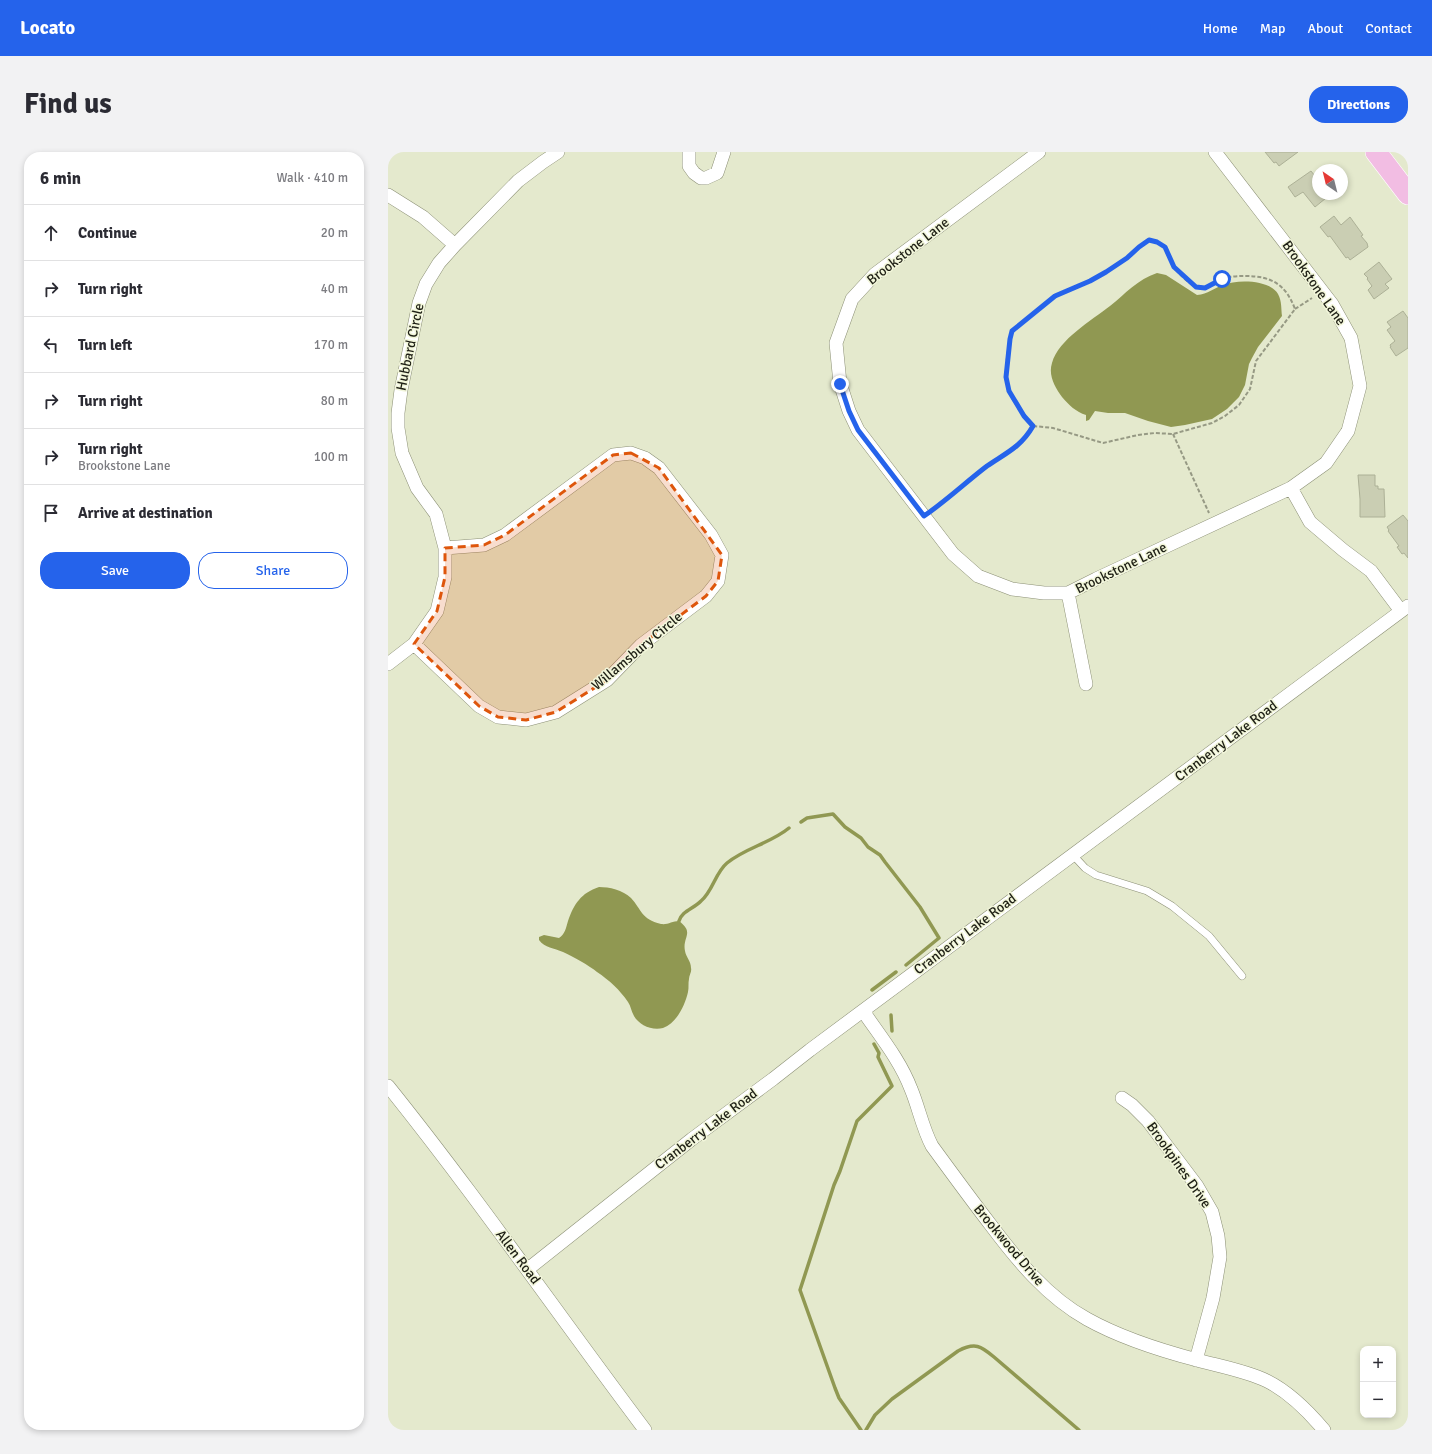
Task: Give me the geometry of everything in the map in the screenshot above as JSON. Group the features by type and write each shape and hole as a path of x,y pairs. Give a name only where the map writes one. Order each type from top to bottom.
{"main road":[{"path":"1376,152 1408,194"}],"street":[{"name":"Hubbard Circle","path":"388,664 414,644 437,611 445,577 445,548 436,514 417,488 402,453 398,428 401,390 419,303 426,284 439,263 455,245 518,181 558,152"},
{"path":"689,152 688,163 690,169 701,178 706,178 717,173 724,152"},
{"name":"Brookstone Lane","path":"1039,152 875,274 852,299 836,343 840,384 849,411 858,430 953,554 978,576 1012,589 1044,593 1068,593 1096,578 1292,488 1326,463 1348,431 1360,386 1351,338 1332,304 1215,152"},
{"path":"388,195 423,217 455,245"},
{"name":"Willamsbury Circle","path":"414,644 479,706 498,717 526,720 556,712 607,680 641,645 706,596 718,581 722,555 711,535 659,468 645,458 631,453 613,454 505,535 484,545 445,548"},
{"path":"1292,488 1310,522 1371,571 1404,608"},
{"path":"1068,593 1086,684"},
{"name":"Cranberry Lake Road","path":"528,1269 692,1139 1404,608"},
{"name":"Brookwood Drive","path":"863,1011 899,1062 911,1089 924,1132 932,1146 1001,1238 1046,1289 1085,1318 1130,1340 1266,1380 1299,1403 1324,1430"},
{"name":"Allen Road","path":"388,1086 528,1269 597,1366 645,1430"},
{"name":"Brookpines Drive","path":"1122,1098 1132,1105 1148,1121 1197,1186 1212,1212 1218,1236 1220,1256 1213,1298 1196,1360"}],"lane":[{"path":"1073,855 1085,868 1096,875 1147,891 1172,906 1209,936 1242,976"}],"path":[{"path":"1294,309 1286,292 1269,278 1256,276 1233,276 1222,279 1205,288 1196,287 1174,267 1165,247 1157,242 1149,240 1127,258 1106,272 1090,281 1055,296 1012,331 1006,377 1009,391 1024,416 1033,426 1054,428 1103,443 1138,435 1155,433 1173,434 1212,423 1225,416 1239,405 1250,389 1256,361 1294,309 1322,291"},
{"path":"924,516 945,502 988,466 1018,445 1029,434 1033,426"},
{"path":"1173,434 1214,523"}],"highlighted area":[{"path":"631,453 659,468 722,555 718,581 706,596 641,645 607,680 556,712 526,720 498,717 479,706 414,644 437,611 445,577 445,548 484,545 505,535 613,455"}],"shaded area":[{"path":"1157,273 1166,275 1197,295 1229,283 1261,283 1274,289 1278,294 1281,302 1282,316 1258,347 1252,358 1249,364 1245,385 1239,397 1227,409 1212,419 1171,427 1125,413 1095,411 1089,420 1086,421 1086,415 1070,405 1057,390 1051,372 1052,363 1056,354 1061,346 1076,331 1110,306 1132,287"},
{"path":"599,887 616,890 628,895 649,920 661,924 679,921 686,929 687,935 685,951 691,969 688,992 680,1013 668,1026 655,1029 642,1025 634,1016 625,998 606,978 581,961 541,943 539,940 539,937 544,935 559,938 563,935 573,909 579,900 587,892"}],"building":[{"path":"1265,152 1298,152 1279,166 1276,162 1274,163"},
{"path":"1311,171 1312,200 1324,200 1315,207 1303,192 1295,197 1288,187"},
{"path":"1334,216 1341,225 1350,217 1367,243 1368,247 1350,260 1348,257 1346,258 1330,236 1328,237 1320,227"},
{"path":"1379,262 1392,279 1385,284 1389,288 1374,299 1368,290 1372,286 1364,274"},
{"path":"1403,311 1408,318 1408,348 1396,356 1390,347 1390,345 1395,341 1387,330 1391,327 1387,322"},
{"path":"1358,475 1375,475 1375,486 1378,486 1378,489 1384,489 1385,517 1360,517"},
{"path":"1403,515 1408,521 1408,558 1404,553 1402,554 1397,547 1399,546 1388,531 1389,530 1387,527"}],"waterway":[{"path":"801,822 807,818 833,814 845,827 861,838 868,847 880,855 920,907 939,938 906,965"},
{"path":"679,921 688,910 698,904 705,897 727,863 742,853 774,838 789,828"},
{"path":"872,990 896,972"},
{"path":"891,1015 892,1031"},
{"path":"861,1430 839,1398 800,1290 834,1185 857,1121 892,1086 878,1057 879,1053 874,1044"},
{"path":"866,1430 875,1415 892,1399 958,1351 973,1346 978,1346 989,1353 1079,1430"}],"route":[{"path":"840,384 849,411 858,430 924,516 945,502 988,466 1018,445 1029,434 1033,426 1024,416 1009,391 1006,377 1010,339 1012,331 1055,296 1090,281 1106,272 1127,258 1149,240 1157,242 1165,247 1174,267 1196,287 1205,288 1222,279"}]}
